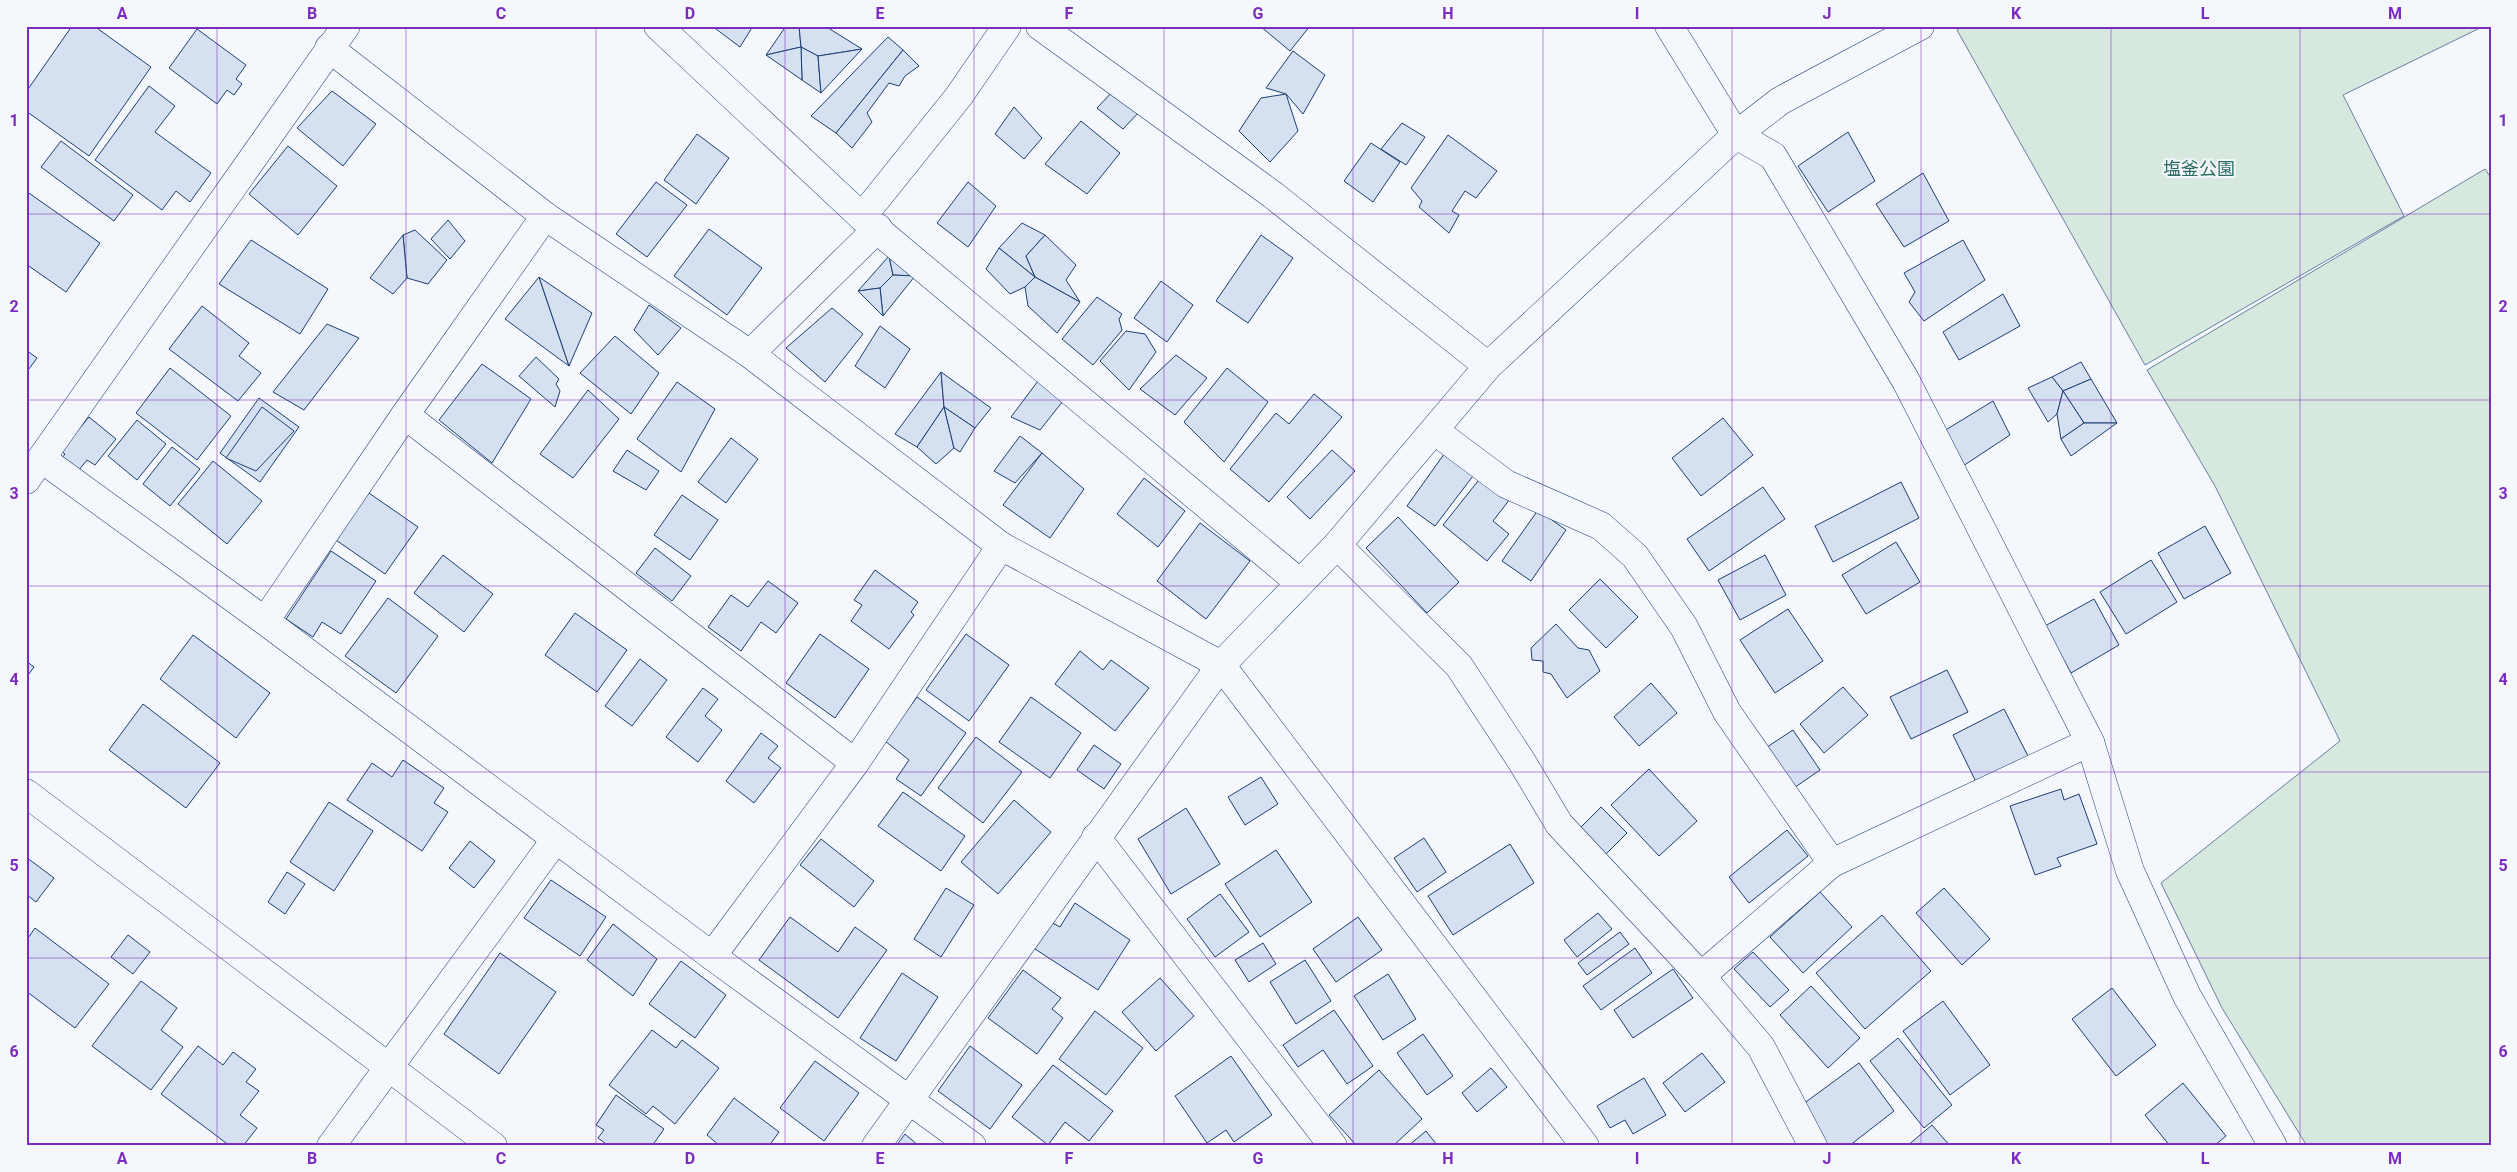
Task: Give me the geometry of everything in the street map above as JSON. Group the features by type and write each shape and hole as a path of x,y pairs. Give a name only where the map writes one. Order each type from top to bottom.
{"street":[{"path":"346,26 34,470 265,621 712,956 972,1146"},
{"path":"658,26 870,222 1300,583"},
{"path":"750,354 870,222 1007,26"},
{"path":"1040,26 1274,195 1488,366"},
{"path":"1669,26 1736,134 1773,156 1906,381 2090,742 2130,871 2187,996 2273,1146"},
{"path":"876,1146 1221,665 1337,545 1488,366 1736,134 1780,101 1920,26"},
{"path":"329,48 545,216 750,354 1001,546 1221,665 1584,1146"},
{"path":"265,621 545,216"},
{"path":"405,416 855,763"},
{"path":"1435,431 1506,484 1601,526 1635,556 1684,626 1727,712 1832,863"},
{"path":"1337,545 1459,666 1522,762 1559,824 1701,976 1761,1047 1813,1146"},
{"path":"712,956 855,763 1001,546"},
{"path":"1701,976 1832,863 2090,742"},
{"path":"26,793 391,1067 493,1146"},
{"path":"1096,837 1333,1146"},
{"path":"331,1146 391,1067 556,839"}],"green space":[{"name":"塩釜公園","path":"1963,26 2484,26 2343,95 2404,216 2145,365 1957,30"},
{"path":"2485,169 2491,178 2491,1146 2307,1146 2222,1008 2161,883 2340,741 2215,486 2147,370"}],"building":[{"path":"72,26 94,26 151,67 89,156 26,111 26,92"},
{"path":"712,26 753,26 740,47"},
{"path":"786,26 799,26 801,47 766,55"},
{"path":"799,26 825,26 862,49 818,56 801,47"},
{"path":"1260,26 1310,26 1290,51"},
{"path":"197,29 246,65 236,79 242,84 234,95 227,90 217,104 169,68"},
{"path":"888,37 903,50 836,133 811,116"},
{"path":"801,47 818,56 821,93 802,80"},
{"path":"801,47 802,80 766,55"},
{"path":"862,49 821,93 818,56"},
{"path":"903,50 919,66 905,76 899,86 889,83 867,113 872,122 852,148 836,133"},
{"path":"1293,51 1325,75 1303,114 1286,94 1266,88"},
{"path":"149,86 175,106 155,132 211,173 190,202 176,191 162,210 95,160"},
{"path":"332,91 376,124 343,166 297,128"},
{"path":"1113,91 1141,110 1123,129 1097,108"},
{"path":"1286,94 1298,131 1270,162 1239,131 1261,98"},
{"path":"1014,107 1042,138 1024,159 995,134"},
{"path":"1081,121 1120,153 1087,194 1045,164"},
{"path":"1402,123 1425,137 1406,165 1381,149"},
{"path":"1848,132 1875,181 1828,212 1798,166"},
{"path":"697,134 729,158 696,204 664,180"},
{"path":"1448,135 1497,171 1476,198 1465,191 1452,211 1459,215 1449,233 1419,207 1422,201 1411,188"},
{"path":"61,141 133,195 114,221 41,167"},
{"path":"1371,143 1400,162 1373,202 1344,181"},
{"path":"288,146 337,186 298,235 249,194"},
{"path":"1923,173 1949,221 1904,247 1876,204"},
{"path":"656,182 687,205 647,257 616,234"},
{"path":"968,182 996,206 968,247 937,223"},
{"path":"26,191 100,243 66,292 26,264"},
{"path":"448,220 465,241 450,259 431,239"},
{"path":"1022,223 1045,235 1026,256 1035,277 999,248"},
{"path":"709,229 762,268 727,315 674,276"},
{"path":"415,230 447,260 428,284 407,278 403,235"},
{"path":"403,235 407,278 393,294 370,278"},
{"path":"1045,235 1076,265 1066,280 1080,302 1035,277 1026,256"},
{"path":"1261,235 1293,258 1248,323 1216,301"},
{"path":"251,240 328,289 300,334 219,284"},
{"path":"1963,240 1985,280 1924,321 1909,302 1915,292 1904,273"},
{"path":"999,248 1035,277 1025,287 1010,294 986,269"},
{"path":"889,256 893,275 880,288 858,291"},
{"path":"889,256 915,276 893,275"},
{"path":"893,275 915,276 883,316 880,288"},
{"path":"539,277 569,366 505,319"},
{"path":"539,277 592,313 569,366"},
{"path":"1035,277 1080,302 1057,333 1028,306 1025,287"},
{"path":"1161,281 1193,305 1167,342 1134,318"},
{"path":"880,288 883,316 858,291"},
{"path":"2003,294 2020,326 1959,360 1943,332"},
{"path":"1097,297 1122,314 1119,319 1122,330 1093,365 1062,339"},
{"path":"649,305 681,328 658,355 634,330"},
{"path":"202,306 249,343 239,356 261,373 238,401 169,349"},
{"path":"832,308 863,334 825,382 786,348"},
{"path":"327,324 359,338 304,410 273,392"},
{"path":"880,326 910,349 885,388 855,366"},
{"path":"1126,331 1145,334 1156,352 1129,390 1100,361"},
{"path":"615,336 659,373 631,414 580,373"},
{"path":"26,350 37,358 26,373"},
{"path":"1176,355 1207,378 1175,415 1140,389"},
{"path":"536,357 559,379 556,384 560,391 555,407 519,376"},
{"path":"2081,362 2091,379 2063,391 2052,377"},
{"path":"482,364 531,399 492,463 439,420"},
{"path":"170,368 231,416 197,460 136,413"},
{"path":"1227,368 1268,402 1224,462 1184,422"},
{"path":"941,372 944,407 917,447 895,434"},
{"path":"941,372 991,408 975,428 944,407"},
{"path":"2052,377 2063,391 2057,414 2048,422 2028,388"},
{"path":"2091,379 2117,423 2084,423 2063,391"},
{"path":"1038,381 1063,401 1040,430 1011,417"},
{"path":"677,382 715,409 681,472 637,439"},
{"path":"588,390 619,419 573,478 540,454"},
{"path":"2063,391 2084,423 2061,439 2057,414"},
{"path":"1314,394 1342,417 1269,502 1230,469 1276,413 1289,424"},
{"path":"259,398 299,427 260,482 220,453"},
{"path":"1993,401 2010,435 1963,466 1944,431"},
{"path":"262,407 294,431 256,471 226,458"},
{"path":"944,407 954,448 936,464 917,447"},
{"path":"944,407 975,428 960,452 954,448"},
{"path":"89,417 116,439 95,465 87,460 74,476 58,463 65,454 61,451"},
{"path":"1723,418 1753,455 1701,496 1672,458"},
{"path":"137,420 166,444 137,480 108,456"},
{"path":"2084,423 2117,423 2071,456 2061,439"},
{"path":"1020,436 1042,453 1015,483 994,471"},
{"path":"731,438 758,459 726,503 698,482"},
{"path":"172,447 200,469 170,506 143,484"},
{"path":"627,450 659,471 646,490 613,471"},
{"path":"1332,450 1355,471 1310,519 1287,497"},
{"path":"1447,450 1476,472 1435,526 1407,506"},
{"path":"1042,453 1084,489 1050,538 1003,505"},
{"path":"213,461 262,501 227,544 178,504"},
{"path":"1482,476 1510,499 1493,521 1509,534 1487,561 1443,525"},
{"path":"1144,478 1185,511 1158,547 1117,514"},
{"path":"1901,482 1919,518 1833,562 1815,526"},
{"path":"1763,487 1785,519 1709,571 1687,539"},
{"path":"366,491 418,527 385,574 333,538"},
{"path":"682,495 718,520 690,560 654,535"},
{"path":"1538,510 1566,530 1531,581 1502,561"},
{"path":"1398,517 1459,582 1427,613 1366,548"},
{"path":"1200,523 1250,561 1206,619 1157,581"},
{"path":"2205,526 2231,573 2184,599 2158,553"},
{"path":"1896,542 1920,582 1866,614 1842,575"},
{"path":"655,548 691,576 672,601 636,573"},
{"path":"331,551 376,581 341,634 322,622 313,637 286,619"},
{"path":"443,555 493,594 464,632 414,593"},
{"path":"1765,555 1786,595 1740,620 1718,580"},
{"path":"2151,560 2177,602 2126,634 2100,592"},
{"path":"875,570 918,602 911,612 914,615 889,649 851,621 862,605 854,600"},
{"path":"1600,579 1638,617 1606,648 1569,610"},
{"path":"768,581 798,603 776,633 761,622 741,651 708,627 731,595 748,607"},
{"path":"388,598 438,636 396,693 345,656"},
{"path":"2094,599 2119,645 2071,673 2045,626"},
{"path":"1788,609 1823,661 1775,693 1740,640"},
{"path":"575,613 627,650 597,692 545,655"},
{"path":"1556,624 1578,648 1589,650 1600,671 1567,698 1551,674 1543,672 1543,661 1532,660 1531,648"},
{"path":"820,634 869,669 835,718 786,683"},
{"path":"966,634 1009,665 969,721 926,690"},
{"path":"193,635 270,693 236,738 160,679"},
{"path":"1080,651 1103,670 1111,660 1149,688 1115,731 1055,684"},
{"path":"640,659 667,680 632,726 605,706"},
{"path":"26,661 34,667 26,678"},
{"path":"1947,670 1968,712 1911,739 1890,697"},
{"path":"1651,683 1677,713 1639,746 1614,717"},
{"path":"1843,687 1868,715 1824,753 1800,724"},
{"path":"703,688 718,699 705,716 722,730 698,762 666,737"},
{"path":"917,697 966,733 921,796 896,779 909,760 885,741"},
{"path":"1031,697 1081,733 1050,778 999,742"},
{"path":"143,704 220,763 186,808 109,750"},
{"path":"2004,709 2030,760 1978,786 1953,735"},
{"path":"1793,730 1820,770 1791,790 1764,749"},
{"path":"761,733 778,746 768,758 781,768 754,803 726,781"},
{"path":"976,737 1022,772 983,823 938,788"},
{"path":"1094,745 1121,764 1104,789 1077,770"},
{"path":"403,760 444,788 434,803 448,812 422,851 347,800 372,763 392,777"},
{"path":"1649,769 1697,821 1659,856 1611,805"},
{"path":"1261,777 1278,804 1245,825 1228,797"},
{"path":"2061,789 2064,800 2079,794 2097,844 2057,858 2061,866 2035,875 2010,806"},
{"path":"903,792 965,836 941,871 878,826"},
{"path":"1014,800 1051,832 998,894 961,862"},
{"path":"329,802 373,831 334,891 290,862"},
{"path":"1601,807 1627,833 1606,854 1580,828"},
{"path":"1186,808 1220,864 1171,894 1138,839"},
{"path":"1787,830 1808,856 1749,903 1729,877"},
{"path":"1424,838 1446,872 1417,892 1394,858"},
{"path":"821,839 874,881 854,907 800,865"},
{"path":"470,841 495,861 474,888 449,868"},
{"path":"1510,844 1534,883 1453,935 1428,896"},
{"path":"1276,850 1312,902 1260,937 1225,884"},
{"path":"26,857 54,878 36,902 26,894"},
{"path":"287,872 305,884 285,914 268,902"},
{"path":"551,880 606,917 580,956 524,918"},
{"path":"946,888 974,905 941,957 914,939"},
{"path":"1944,888 1990,939 1962,965 1916,913"},
{"path":"1820,892 1852,927 1803,973 1770,937"},
{"path":"1220,894 1249,932 1215,957 1187,919"},
{"path":"1075,903 1130,940 1098,990 1032,947 1049,921 1060,927"},
{"path":"1598,913 1612,929 1577,957 1564,940"},
{"path":"1882,915 1931,971 1865,1029 1816,973"},
{"path":"790,917 838,952 855,927 887,950 838,1018 759,960"},
{"path":"1358,917 1382,950 1336,982 1313,949"},
{"path":"613,924 657,959 633,996 587,960"},
{"path":"35,928 109,984 75,1028 26,991 26,941"},
{"path":"1620,932 1629,944 1587,975 1578,963"},
{"path":"128,935 150,952 133,974 111,957"},
{"path":"1263,943 1276,964 1249,982 1235,960"},
{"path":"1635,948 1652,973 1601,1010 1583,986"},
{"path":"1753,952 1789,990 1770,1007 1734,969"},
{"path":"500,953 556,992 499,1074 444,1034"},
{"path":"1305,960 1331,1001 1296,1024 1270,982"},
{"path":"681,961 726,995 695,1038 649,1004"},
{"path":"1673,969 1693,998 1633,1038 1614,1010"},
{"path":"1023,970 1061,998 1052,1009 1063,1018 1037,1054 988,1018"},
{"path":"902,973 938,997 896,1061 860,1038"},
{"path":"1388,974 1416,1019 1383,1040 1354,996"},
{"path":"1160,978 1194,1016 1156,1051 1122,1012"},
{"path":"141,981 177,1008 161,1030 183,1047 151,1090 92,1046"},
{"path":"1811,986 1860,1038 1828,1068 1780,1015"},
{"path":"2112,988 2156,1045 2116,1076 2072,1019"},
{"path":"1943,1001 1990,1065 1950,1095 1903,1031"},
{"path":"1334,1010 1373,1066 1347,1084 1323,1050 1298,1067 1283,1045"},
{"path":"1095,1011 1143,1048 1106,1095 1059,1059"},
{"path":"652,1030 676,1048 682,1040 719,1068 675,1124 653,1106 646,1114 609,1085"},
{"path":"1423,1034 1453,1076 1427,1095 1397,1053"},
{"path":"1898,1038 1952,1105 1924,1128 1870,1061"},
{"path":"198,1046 223,1065 233,1052 256,1069 246,1082 259,1091 240,1115 257,1128 243,1146 230,1146 161,1094"},
{"path":"970,1046 1022,1085 990,1129 938,1091"},
{"path":"1702,1053 1725,1082 1685,1112 1663,1083"},
{"path":"1231,1056 1272,1115 1234,1142 1226,1130 1207,1143 1175,1096"},
{"path":"815,1061 859,1093 824,1141 780,1108"},
{"path":"1859,1063 1894,1111 1849,1146 1828,1146 1799,1107"},
{"path":"1053,1065 1113,1111 1089,1141 1065,1122 1048,1145 1012,1117"},
{"path":"1491,1068 1507,1087 1477,1112 1462,1093"},
{"path":"1379,1070 1422,1119 1393,1146 1357,1146 1329,1115"},
{"path":"1644,1078 1666,1115 1633,1134 1625,1120 1610,1128 1597,1106"},
{"path":"2183,1083 2226,1136 2214,1146 2170,1146 2145,1115"},
{"path":"616,1095 664,1129 652,1146 609,1146 598,1138 604,1130 596,1125"},
{"path":"734,1098 779,1132 769,1146 720,1146 707,1135"},
{"path":"1932,1125 1950,1146 1907,1146"},
{"path":"1426,1131 1437,1145 1408,1146"},
{"path":"905,1134 919,1146 896,1146"}]}
